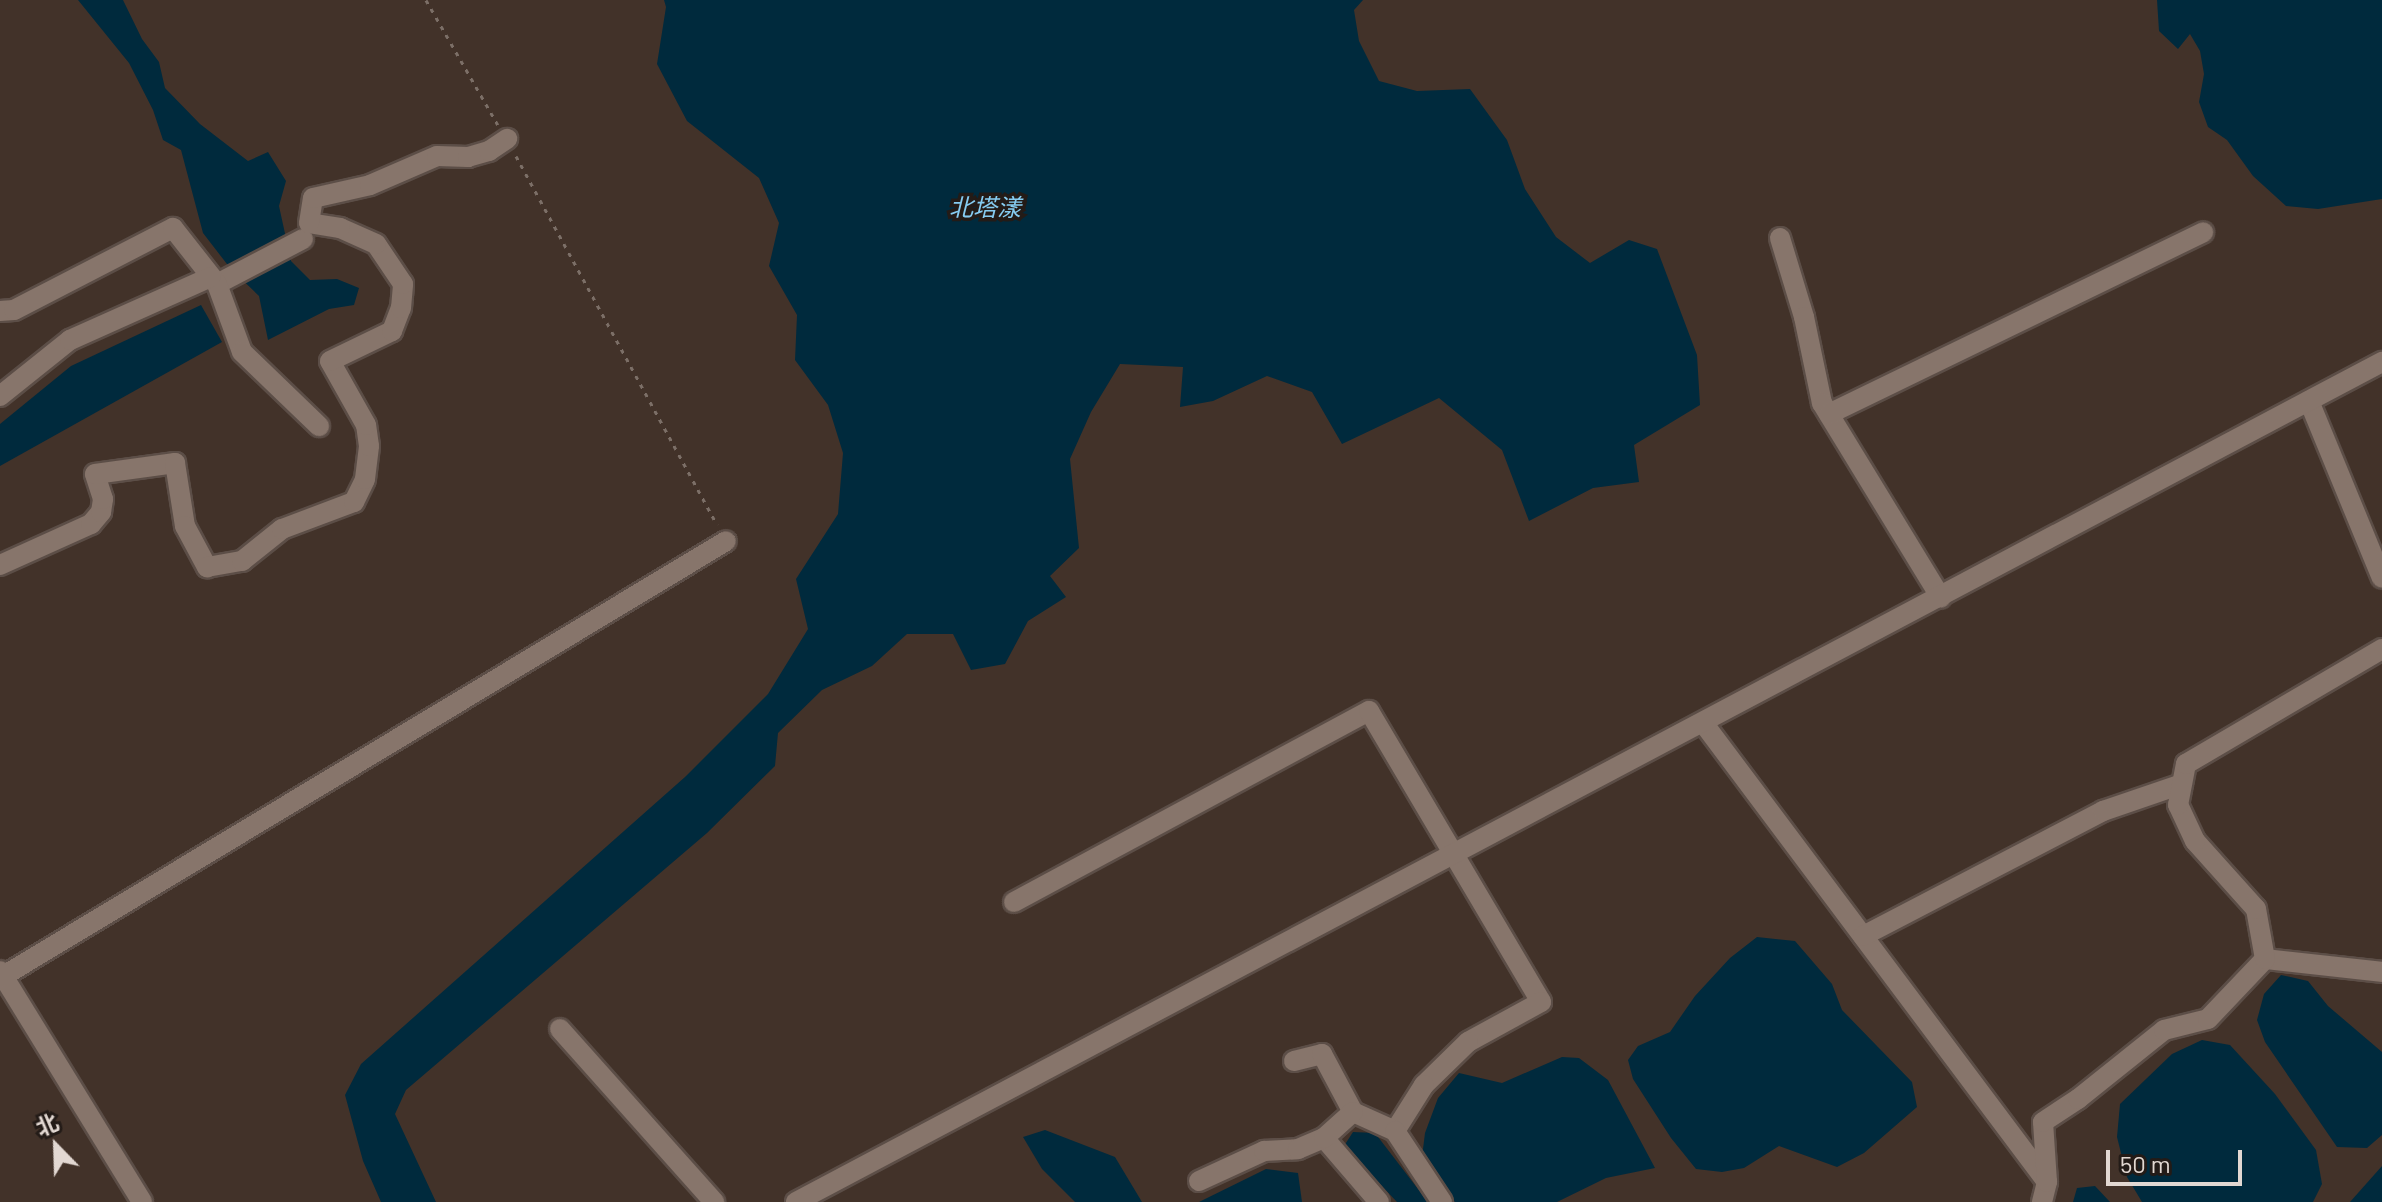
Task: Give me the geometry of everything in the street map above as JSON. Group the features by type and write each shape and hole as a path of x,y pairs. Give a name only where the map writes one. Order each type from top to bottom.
{"street":[{"path":"0,565 91,524 101,512 103,499 95,474 175,463 185,526 207,567 242,561 282,529 354,502 365,479 369,446 366,425 330,361 392,331 401,308 403,284 376,244 340,228 309,223 313,198 370,185 437,156 468,157 489,151 507,139"},
{"path":"0,311 14,310 173,228 219,280 242,352 319,426"},
{"path":"1829,414 2203,232"},
{"path":"1780,238 1804,317 1822,403 1941,598"},
{"path":"0,396 70,340 219,280 303,239"},
{"path":"796,1202 1704,724 2382,362"},
{"path":"2309,401 2382,578"},
{"path":"142,1202 1,975 726,541"},
{"path":"2265,959 2256,909 2195,841 2178,805 2186,764 2382,649"},
{"path":"1014,902 1369,711 1541,1002 1468,1042 1424,1085 1395,1131"},
{"path":"1704,724 1863,936 2044,1192"},
{"path":"1863,936 2103,811 2182,784"},
{"path":"2265,959 2382,972"},
{"path":"2044,1192 2043,1122 2103,1080 2164,1030 2208,1019 2265,959"},
{"path":"560,1029 714,1202"},
{"path":"1294,1061 1322,1054 1353,1112 1395,1131 1442,1202"},
{"path":"1199,1181 1264,1151 1298,1149 1324,1138 1353,1112"},
{"path":"1324,1138 1379,1202"}],"path":[{"path":"426,0 507,139 726,541"}],"water":[{"path":"78,0 123,0 142,39 159,62 165,88 200,124 248,161 268,152 286,181 279,206 291,261 310,280 337,279 359,288 354,305 329,309 268,340 259,296 230,268 203,233 181,150 163,140 153,110 129,63"},
{"name":"北塔漾","path":"664,0 1363,0 1354,10 1359,41 1379,81 1417,91 1470,89 1507,140 1525,189 1556,237 1590,263 1629,240 1657,249 1697,355 1700,405 1634,445 1639,482 1593,488 1529,521 1502,450 1439,398 1342,444 1312,392 1267,376 1213,401 1180,407 1183,367 1120,364 1091,412 1070,459 1079,548 1050,576 1066,597 1028,621 1005,664 971,670 953,634 907,634 872,666 822,690 778,733 775,766 707,833 406,1090 395,1114 436,1202 381,1202 363,1161 345,1095 361,1064 685,777 768,694 808,629 796,579 838,514 843,453 828,405 795,360 797,315 769,266 779,223 759,178 687,121 657,64 666,7"},
{"path":"2157,0 2382,0 2382,199 2318,209 2286,206 2253,176 2227,140 2208,127 2199,102 2204,74 2200,51 2190,34 2178,49 2159,31"},
{"path":"201,305 222,342 0,466 0,424 71,366"},
{"path":"1757,937 1795,941 1832,984 1842,1010 1912,1082 1917,1107 1864,1153 1837,1167 1779,1146 1744,1168 1722,1172 1696,1169 1671,1138 1633,1079 1628,1060 1638,1046 1670,1032 1695,996 1730,958"},
{"path":"2281,975 2308,981 2328,1006 2382,1052 2382,1135 2367,1148 2337,1147 2265,1042 2257,1020 2264,994"},
{"path":"2202,1040 2230,1045 2275,1094 2316,1150 2322,1184 2313,1202 2142,1202 2127,1177 2117,1137 2120,1104 2172,1054"},
{"path":"1562,1057 1579,1058 1608,1080 1655,1168 1606,1178 1557,1202 1455,1202 1422,1157 1425,1133 1438,1098 1459,1073 1502,1083"},
{"path":"1045,1130 1115,1157 1142,1202 1075,1202 1042,1169 1023,1137"},
{"path":"1353,1132 1375,1133 1428,1202 1397,1202 1344,1146"},
{"path":"2382,1166 2382,1202 2350,1202"},
{"path":"1266,1169 1298,1173 1302,1202 1199,1202"},
{"path":"2095,1186 2110,1202 2073,1202 2077,1188"}]}
